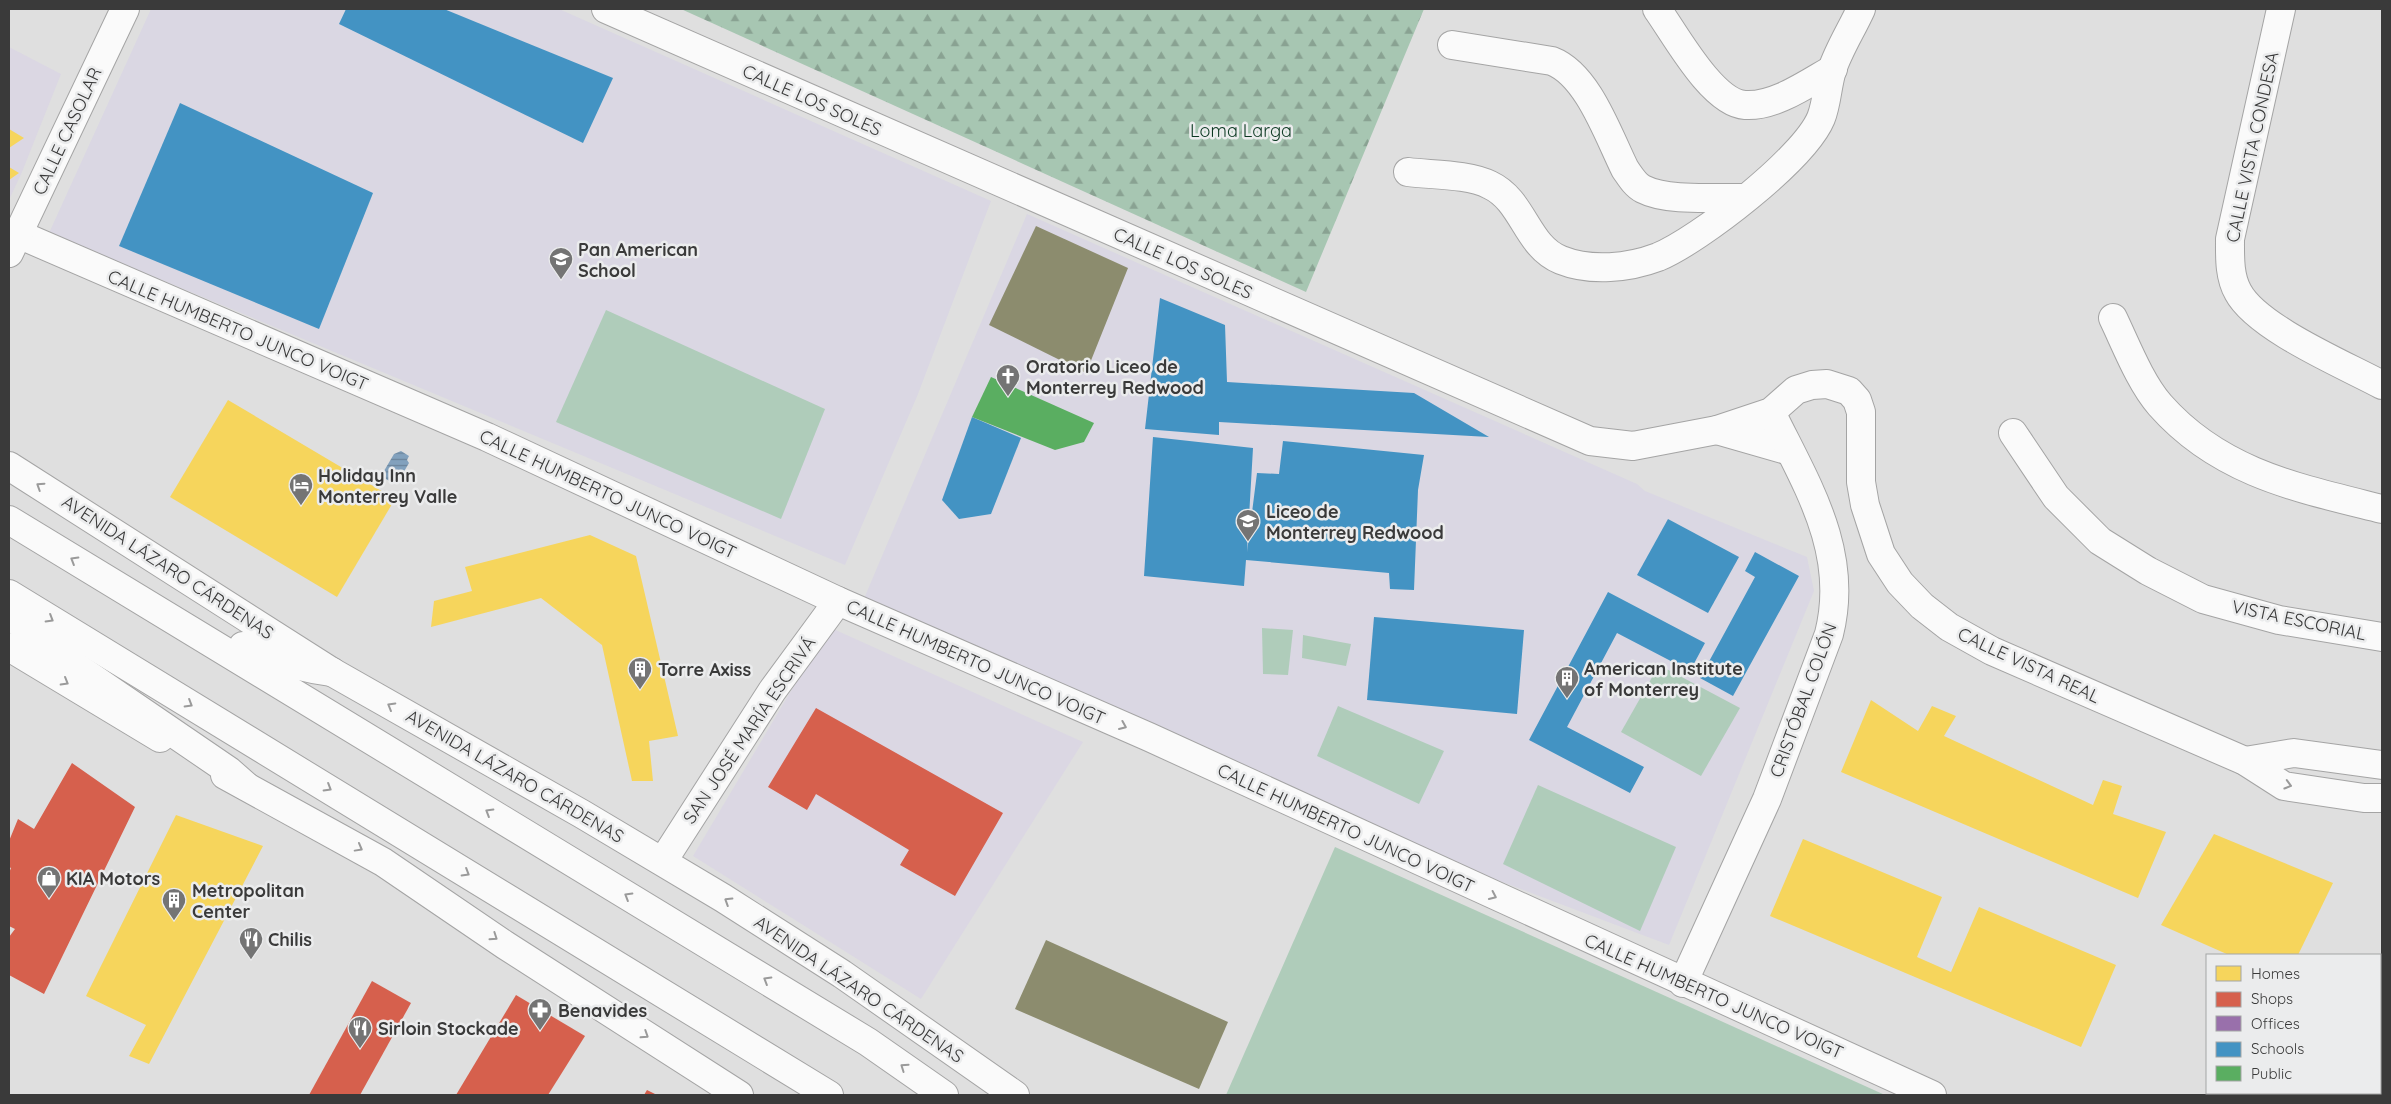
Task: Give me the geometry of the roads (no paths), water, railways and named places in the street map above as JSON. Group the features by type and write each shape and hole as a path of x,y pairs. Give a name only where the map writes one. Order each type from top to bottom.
{"main road":[{"name":"CALLE CASOLAR","path":"13,244 125,9"},
{"name":"CALLE LOS SOLES","path":"606,9 1590,441 1633,446 1717,430 1770,412"},
{"path":"1657,9 1705,78 1729,101 1744,105 1768,102 1833,69"},
{"path":"1408,172 1476,180 1490,185 1514,204 1535,240 1546,252 1562,261 1587,266 1621,267 1658,257 1688,242 1746,198 1778,171 1807,141 1820,118 1833,69 1861,9"},
{"name":"CALLE VISTA CONDESA","path":"2281,9 2230,239 2230,268 2238,292 2254,312 2286,334 2382,385"},
{"path":"1452,45 1544,59 1565,66 1585,88 1625,169 1642,188 1668,195 1746,198"},
{"name":"CALLE HUMBERTO JUNCO VOIGT","path":"13,244 487,437 838,601 1148,737 1595,942 1688,972 1932,1095"},
{"path":"2113,318 2135,364 2159,404 2189,433 2228,461 2278,482 2382,508"},
{"name":"CALLE VISTA REAL","path":"1770,412 1796,390 1812,385 1827,384 1838,387 1849,392 1857,400 1861,412 1862,427 1861,482 1865,505 1881,554 1900,583 1922,606 1949,627 1992,652 2246,762 2284,786 2364,798 2382,798"},
{"name":"CRISTÓBAL COLÓN","path":"1688,972 1767,799 1829,634 1834,613 1836,584 1833,556 1823,522 1770,412"},
{"path":"1717,430 1790,451"},
{"name":"VISTA ESCORIAL","path":"2013,433 2056,497 2100,541 2148,571 2202,599 2279,620 2382,637"},
{"name":"AVENIDA LÁZARO CÁRDENAS","path":"9,466 332,672 663,861 842,974 1015,1095"},
{"path":"9,520 868,1042 944,1095"},
{"path":"116,585 152,599 244,647 274,660 306,669 332,672"},
{"path":"9,594 829,1095"},
{"name":"SAN JOSÉ MARÍA ESCRIVÁ","path":"663,861 772,691 838,601"},
{"path":"9,614 65,659 229,771 246,786"},
{"path":"9,647 183,753 383,862 513,950 739,1095"},
{"path":"2246,762 2294,753 2382,765"}],"water":[{"path":"401,451 409,456 407,460 409,463 399,480 395,480 393,483 384,478 386,475 384,471 394,454"}],"place":[{"name":"Pan American School","path":"561,280"},
{"name":"Oratorio Liceo de Monterrey Redwood","path":"1008,397"},
{"name":"Holiday Inn Monterrey Valle","path":"301,506"},
{"name":"Liceo de Monterrey Redwood","path":"1248,542"},
{"name":"Torre Axiss","path":"640,690"},
{"name":"American Institute of Monterrey","path":"1567,699"},
{"name":"KIA Motors","path":"49,899"},
{"name":"Metropolitan Center","path":"174,921"},
{"name":"Chilis","path":"251,960"},
{"name":"Benavides","path":"540,1031"},
{"name":"Sirloin Stockade","path":"360,1049"}],"park label":[{"name":"Loma Larga","path":"1241,130"}]}
